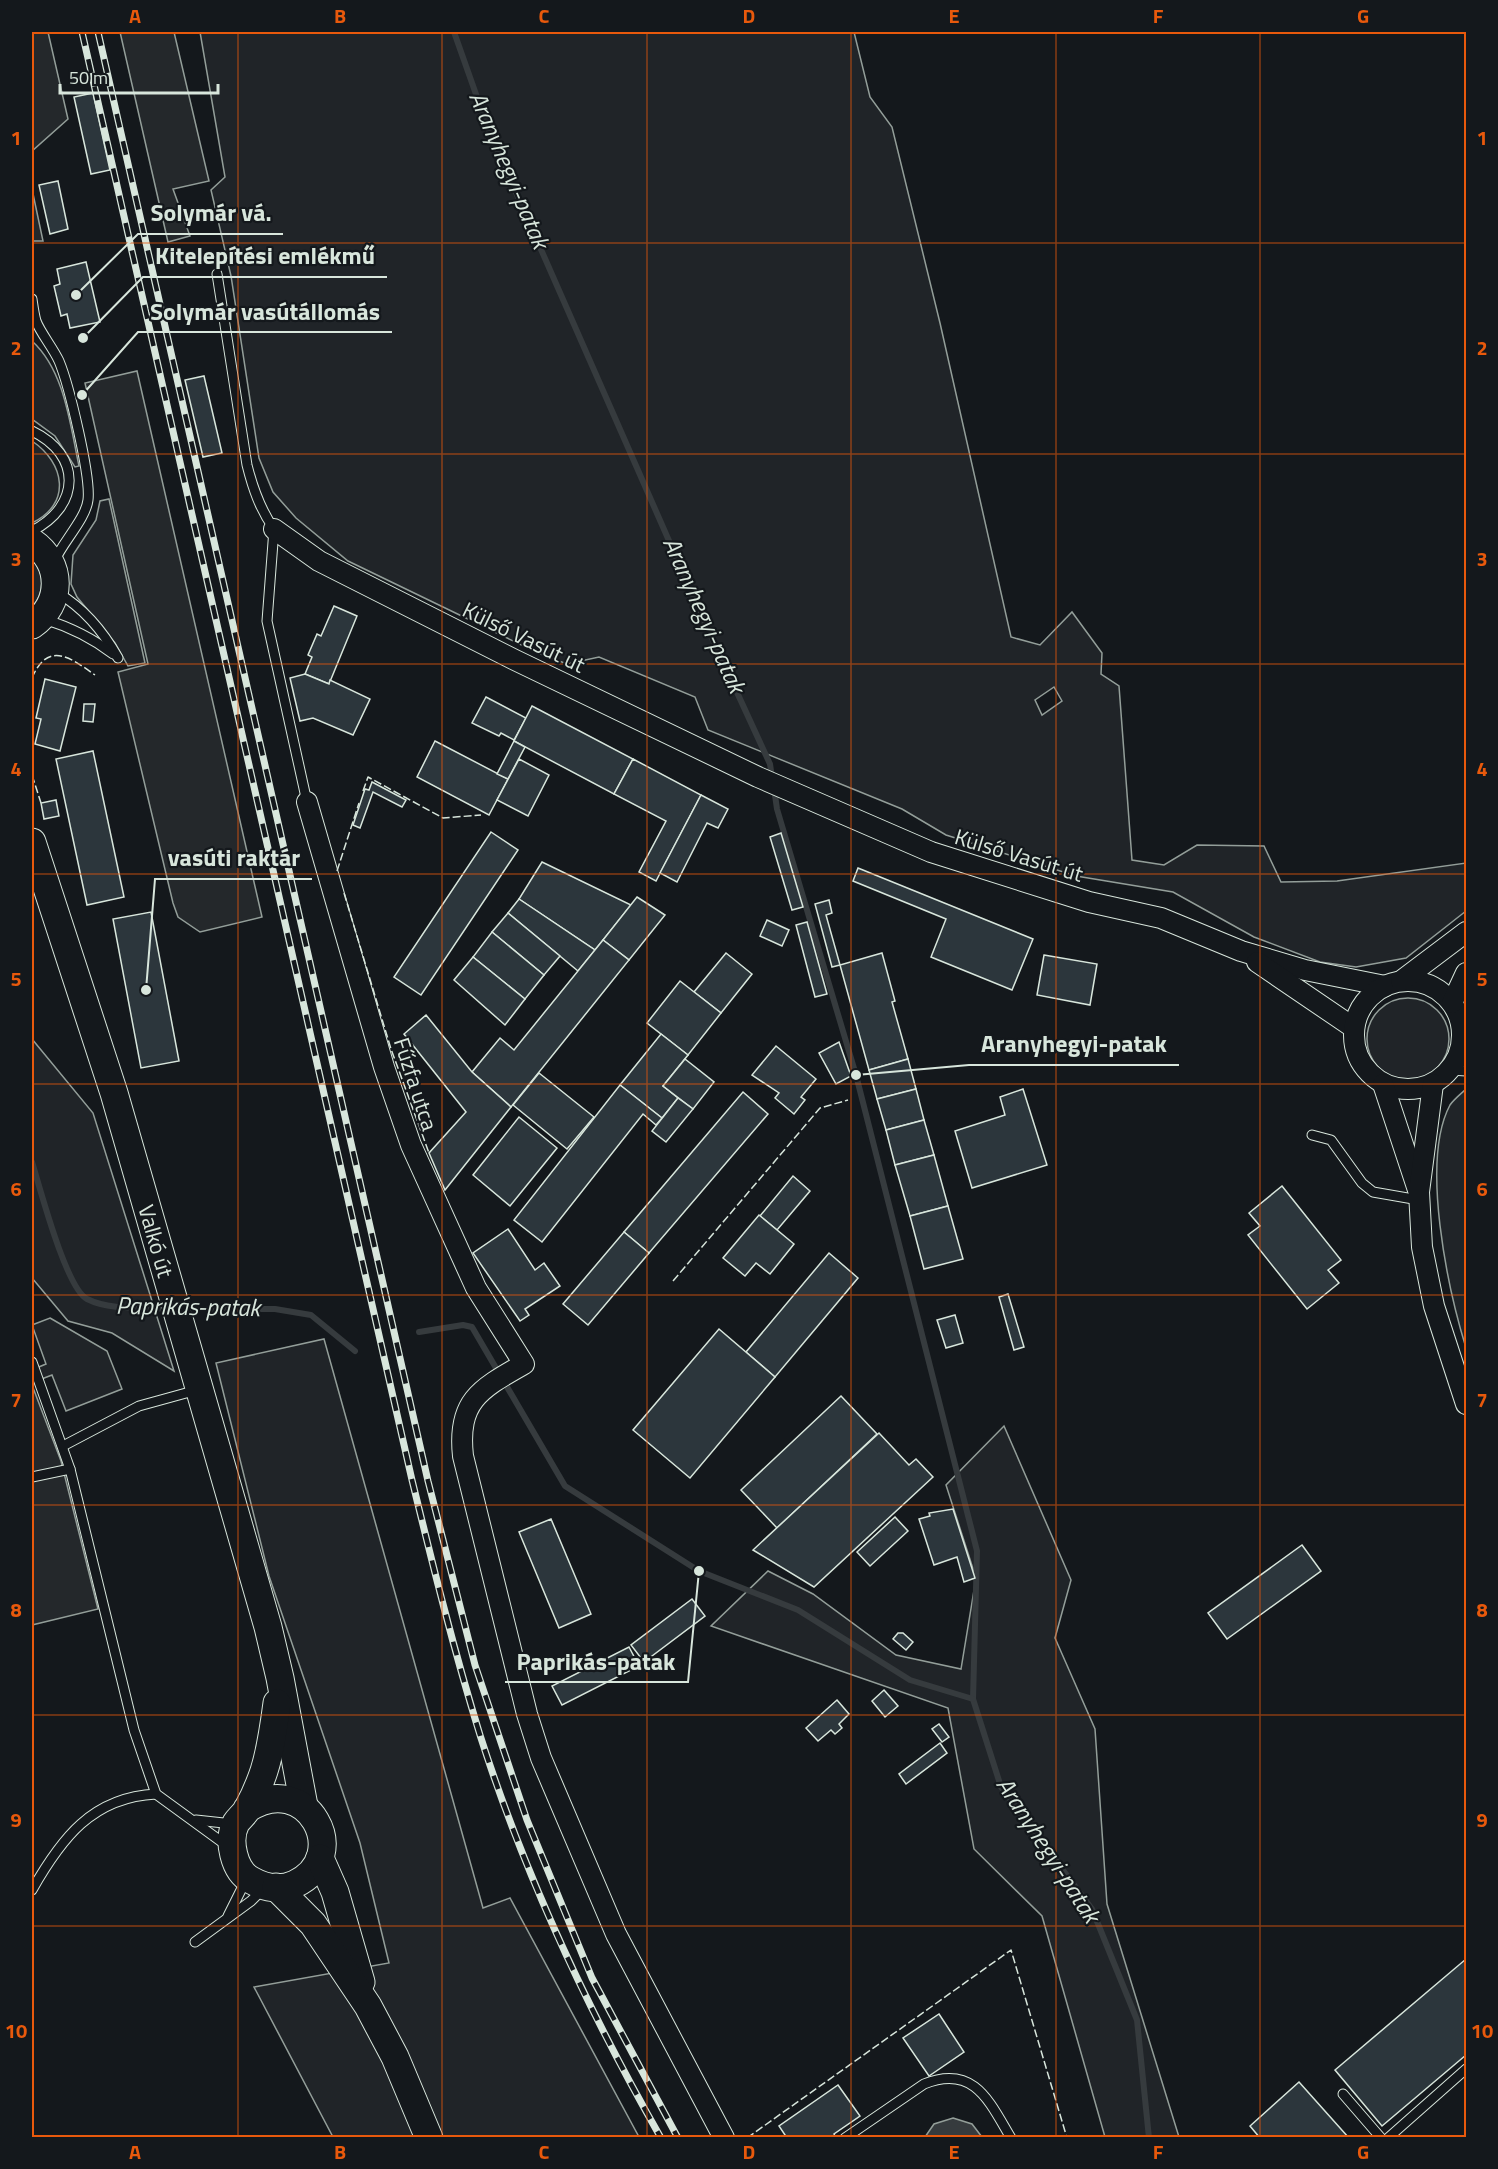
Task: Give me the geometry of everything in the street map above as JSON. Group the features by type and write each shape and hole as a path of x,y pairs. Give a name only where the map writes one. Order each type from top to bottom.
{"street":[{"name":"Külső Vasút út","path":"274,529 319,561 514,660 787,790 931,852 1089,902 1161,918 1241,951 1305,970 1393,984"},
{"path":"32,542 46,555 52,565 56,591 51,606 36,622"},
{"name":"Fűzfa utca","path":"307,802 384,1067 411,1145 476,1288 517,1368 482,1390 465,1411 460,1433 463,1456 524,1703 541,1758 616,1934 724,2138"},
{"name":"Valkó út","path":"32,842 98,1040 199,1389 280,1678 304,1806"},
{"path":"1419,1196 1383,1084 1361,1064 1354,1046 1354,1028 1360,1008 1371,995 1393,984 1467,932"},
{"name":"Külső Vasút út","path":"1241,951 1354,1028"},
{"path":"1452,1003 1467,973"},
{"path":"1383,1084 1412,1090 1433,1084 1459,1070 1462,1047 1464,1026 1452,1003 1434,987 1417,982 1393,984"},
{"path":"1433,1084 1428,1140 1419,1196 1422,1247 1434,1306 1467,1404"},
{"path":"280,1678 272,1742 264,1771 241,1817 233,1851 237,1866 313,1924 369,2006 395,2057 429,2138"},
{"path":"241,1817 269,1798 287,1799 304,1806 314,1817 320,1830 322,1844 320,1858 303,1880 290,1886 262,1884"},
{"path":"320,1858 335,1892 369,2006"}],"lane":[{"path":"217,274 247,465 254,492 263,513 274,529 267,621 307,802"},
{"path":"32,298 34,322 45,334 66,380 88,483 88,501 82,518 69,533 52,565"},
{"path":"32,431 62,454 68,467 70,482 61,509 51,519 32,531"},
{"path":"36,622 72,627 96,640 118,658 109,640 88,615 56,591"},
{"path":"1312,1135 1331,1140 1362,1183 1373,1192 1398,1199 1419,1196"},
{"path":"32,1362 70,1468 134,1730 156,1794"},
{"path":"63,1446 139,1406 199,1389"},
{"path":"32,1477 70,1468"},
{"path":"32,1890 50,1858 77,1825 131,1795 156,1794 195,1820 233,1851"},
{"path":"195,1820 241,1817"},
{"path":"228,1917 262,1884"},
{"path":"195,1942 251,1901 262,1884"},
{"path":"1388,2138 1467,2069"},
{"path":"845,2138 924,2084 937,2079 952,2078 976,2087 987,2098 1011,2138"},
{"path":"1343,2094 1381,2138"}],"shaded area":[{"path":"32,32 48,32 68,119 32,151"},
{"path":"120,32 174,32 209,181 173,189 190,236 168,242"},
{"path":"200,32 854,32 870,97 892,127 940,323 1011,637 1040,645 1072,612 1102,653 1101,674 1119,686 1132,860 1164,865 1197,845 1264,846 1281,882 1337,881 1466,863 1466,911 1406,958 1356,967 1320,962 1254,937 1173,892 1076,876 946,835 902,809 708,730 695,697 599,657 567,664 538,653 348,561 296,518 273,492 259,458 231,276 211,190 225,177","holes":["1054,687 1062,701 1042,715 1035,700"]},
{"path":"32,189 43,241 32,241"},
{"path":"32,341 52,367 59,383 65,399 79,466 75,467 55,436 32,419"},
{"path":"137,371 262,917 200,932 178,917 173,903 118,672 148,664 85,383"},
{"path":"32,441 52,460 59,483 54,505 45,515 32,523"},
{"path":"109,499 145,663 128,666 115,643 77,597 71,584 73,555 96,520 100,501"},
{"path":"32,560 40,571 42,583 39,596 32,607"},
{"path":"1408,998 1424,1001 1437,1010 1446,1023 1449,1039 1446,1055 1437,1068 1424,1077 1408,1080 1392,1077 1379,1068 1370,1055 1367,1039 1370,1023 1379,1010 1392,1001"},
{"path":"32,1039 93,1113 174,1371 112,1333 68,1321 32,1278"},
{"path":"1466,1089 1466,1348 1445,1260 1437,1191 1437,1158 1441,1129 1450,1105"},
{"path":"50,1318 107,1351 122,1389 66,1411 52,1375 39,1380 34,1369 46,1364 32,1325"},
{"path":"324,1339 483,1908 510,1898 639,2137 333,2137 254,1987 389,1963 360,1843 269,1576 216,1363"},
{"path":"32,1385 61,1461 98,1609 32,1625"},
{"path":"1004,1426 1071,1580 1055,1638 1095,1729 1107,1904 1179,2137 1105,2137 1042,1916 974,1849 948,1708 711,1626 768,1571 813,1594 896,1655 961,1669 976,1578 946,1485"},
{"path":"953,2118 972,2124 982,2137 925,2137 934,2124"}],"building":[{"path":"93,93 110,170 91,174 74,97"},
{"path":"58,181 68,229 50,234 39,185"},
{"path":"86,262 100,322 70,328 67,314 61,316 54,286 60,284 57,269"},
{"path":"204,376 222,453 203,457 185,380"},
{"path":"334,606 357,616 329,684 305,674 312,657 308,655 317,634 321,636"},
{"path":"305,674 329,684 330,680 370,699 353,735 313,718 300,721 290,678"},
{"path":"45,679 76,687 60,751 35,744 41,719 36,718"},
{"path":"486,697 526,718 514,740 501,733 499,736 472,723"},
{"path":"84,704 95,704 93,722 83,721"},
{"path":"532,706 633,759 614,794 514,741"},
{"path":"435,741 508,779 489,815 417,777"},
{"path":"514,741 525,747 508,779 497,774"},
{"path":"93,751 124,897 87,905 56,759"},
{"path":"519,759 549,775 528,816 497,800"},
{"path":"633,759 701,795 656,881 639,872 666,821 614,794"},
{"path":"372,782 406,800 402,807 373,792 360,828 353,825 365,789 369,790"},
{"path":"701,795 728,809 718,828 707,823 677,882 660,873"},
{"path":"56,800 59,816 44,819 41,803"},
{"path":"491,832 518,850 421,995 394,977"},
{"path":"781,833 803,907 792,910 770,837"},
{"path":"542,862 631,905 595,950 519,899"},
{"path":"858,868 1033,939 1012,990 931,957 946,919 853,881"},
{"path":"637,897 665,915 629,960 603,940"},
{"path":"519,899 595,950 578,971 508,913"},
{"path":"829,900 832,913 826,915 840,965 832,967 815,904"},
{"path":"151,912 179,1061 141,1068 113,919"},
{"path":"508,913 560,956 544,975 492,932"},
{"path":"767,920 789,930 782,946 760,936"},
{"path":"807,922 827,994 815,997 796,925"},
{"path":"492,932 544,975 525,999 473,957"},
{"path":"603,940 629,960 511,1107 472,1072 500,1038 514,1050"},
{"path":"726,953 752,974 721,1013 694,992"},
{"path":"882,953 895,1001 892,1002 908,1059 869,1070 840,965"},
{"path":"1044,955 1097,964 1090,1005 1037,995"},
{"path":"473,957 525,999 505,1025 454,980"},
{"path":"680,981 721,1013 688,1055 647,1023"},
{"path":"426,1015 472,1072 511,1107 445,1190 429,1153 466,1112 404,1034"},
{"path":"661,1034 688,1055 663,1086 678,1098 662,1118 620,1085"},
{"path":"839,1042 851,1076 836,1084 819,1053"},
{"path":"776,1046 816,1079 801,1097 805,1100 794,1114 775,1098 779,1093 752,1075"},
{"path":"685,1059 714,1082 693,1109 663,1086"},
{"path":"908,1059 916,1089 877,1099 869,1070"},
{"path":"539,1073 594,1117 567,1149 513,1105"},
{"path":"620,1085 662,1118 656,1125 643,1114 542,1242 514,1220"},
{"path":"916,1089 924,1120 886,1130 877,1099"},
{"path":"1023,1089 1047,1165 972,1188 955,1131 1005,1115 1000,1097"},
{"path":"743,1092 768,1114 649,1253 624,1232"},
{"path":"678,1098 693,1109 666,1142 652,1131"},
{"path":"519,1117 557,1148 510,1206 473,1175"},
{"path":"924,1120 934,1155 895,1165 886,1130"},
{"path":"934,1155 948,1206 910,1216 895,1165"},
{"path":"793,1176 810,1191 777,1230 760,1216"},
{"path":"1282,1186 1341,1260 1328,1270 1339,1283 1307,1309 1248,1235 1260,1226 1249,1213"},
{"path":"948,1206 963,1259 924,1269 910,1216"},
{"path":"759,1215 794,1244 770,1274 756,1263 745,1276 723,1258"},
{"path":"508,1229 535,1270 544,1263 560,1286 525,1309 529,1315 520,1321 473,1253"},
{"path":"624,1232 649,1253 588,1325 563,1304"},
{"path":"829,1253 858,1278 775,1377 746,1352"},
{"path":"1008,1294 1024,1347 1014,1350 999,1297"},
{"path":"955,1315 963,1343 946,1348 937,1320"},
{"path":"719,1329 775,1377 690,1478 633,1430"},
{"path":"841,1396 877,1434 777,1528 741,1490"},
{"path":"879,1433 909,1465 916,1459 933,1477 814,1587 753,1550"},
{"path":"953,1509 975,1578 964,1582 957,1557 934,1565 919,1519 930,1516 929,1513"},
{"path":"895,1517 908,1531 870,1566 857,1552"},
{"path":"551,1519 591,1614 559,1628 519,1532"},
{"path":"1302,1545 1321,1571 1227,1639 1208,1613"},
{"path":"692,1599 705,1616 644,1662 631,1645"},
{"path":"898,1633 903,1633 913,1642 906,1650 893,1639"},
{"path":"629,1647 639,1666 562,1705 552,1686"},
{"path":"884,1690 898,1706 885,1717 872,1701"},
{"path":"837,1700 849,1714 839,1724 842,1728 835,1734 831,1730 818,1741 806,1728"},
{"path":"939,1724 949,1737 942,1742 932,1729"},
{"path":"940,1743 947,1753 906,1784 899,1774"},
{"path":"1466,1959 1466,2055 1382,2126 1335,2070"},
{"path":"939,2014 964,2052 929,2076 903,2038"},
{"path":"1299,2082 1349,2138 1260,2138 1250,2126"},
{"path":"838,2085 860,2116 834,2134 836,2138 787,2138 779,2126"}],"waterway":[{"name":"Aranyhegyi-patak","path":"454,32 489,131 706,625 770,764 772,778"},
{"name":"Aranyhegyi-patak","path":"774,788 777,809 856,1075 977,1551 973,1699 1001,1787 1092,1909 1137,2020 1149,2138"},
{"name":"Paprikás-patak","path":"32,1162 62,1258 79,1291 87,1299 106,1305 170,1309"},
{"name":"Paprikás-patak","path":"183,1309 275,1309 311,1315 355,1351"},
{"name":"Paprikás-patak","path":"419,1332 463,1325 472,1327 565,1486 699,1571 798,1610 910,1680 973,1699"}],"railway":[{"path":"82,32 412,1480 453,1640 480,1735 538,1891 608,2041 661,2138"},
{"path":"98,32 428,1481 475,1665 527,1820 592,1978 678,2138"}],"fence":[{"path":"32,678 38,666 45,659 53,656 69,658 95,675"},
{"path":"32,775 41,803"},
{"path":"363,791 368,777 443,818 481,815"},
{"path":"337,871 359,803"},
{"path":"344,893 391,1049 429,1153"},
{"path":"673,1281 820,1108 848,1100"},
{"path":"747,2138 1011,1950 1067,2138"}],"place":[{"name":"Solymár vá.","path":"76,295"},
{"name":"Kitelepítési emlékmű","path":"83,338"},
{"name":"Solymár vasútállomás","path":"82,395"},
{"name":"vasúti raktár","path":"146,990"},
{"name":"Aranyhegyi-patak","path":"856,1075"},
{"name":"Paprikás-patak","path":"699,1571"}]}
